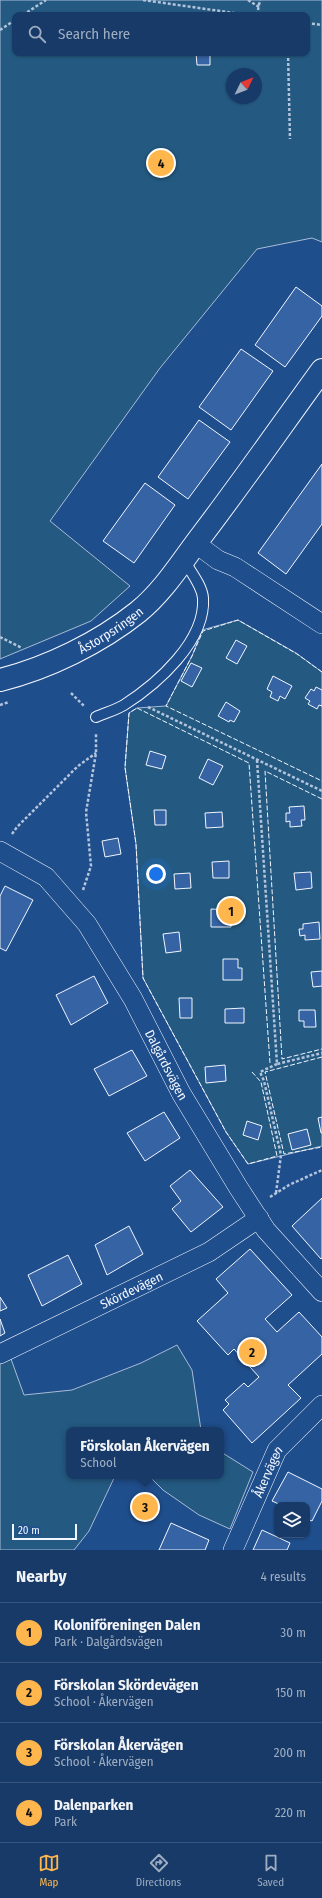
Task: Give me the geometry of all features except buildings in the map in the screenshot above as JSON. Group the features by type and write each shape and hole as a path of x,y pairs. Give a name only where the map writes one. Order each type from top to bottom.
{"street":[{"name":"Åstorpsringen","path":"0,680 55,660 86,645 116,628 139,611 158,591 189,551 322,370"},
{"path":"189,551 235,567 322,624"},
{"name":"Dalgårdsvägen","path":"0,851 46,877 86,924 133,999 181,1092 255,1214 266,1230 322,1292"},
{"name":"Skördevägen","path":"0,1354 209,1252 255,1214"},
{"name":"Åkervägen","path":"233,1550 277,1450 322,1405"}],"lane":[{"path":"96,717 124,706 171,667 194,637 202,609 203,597 189,551"}],"path":[{"path":"28,12 46,0"},
{"path":"143,0 227,12"},
{"path":"248,0 259,7"},
{"path":"258,12 260,0"},
{"path":"0,30 12,22"},
{"path":"310,23 322,25"},
{"path":"288,56 290,139"},
{"path":"0,637 22,648"},
{"path":"71,693 96,717 96,753 86,812 91,866 76,911"},
{"path":"132,699 322,791"},
{"path":"0,851 17,827 78,766 96,753"},
{"path":"257,760 277,1064"},
{"path":"276,1193 281,1155 264,1081 260,1072 277,1064 322,1053"},
{"path":"255,1214 276,1193 289,1185 322,1170"}],"shaded area":[{"path":"0,0 322,0 322,242 312,238 257,249 160,368 50,521 130,586 91,621 0,659"},
{"path":"238,620 296,653 322,672 322,1146 248,1164 226,1132 143,978 136,844 125,768 129,713 137,708 166,706 192,656 202,630"},
{"path":"177,1345 192,1370 201,1427 66,1427 66,1479 114,1479 89,1531 74,1550 0,1550 0,1364 11,1359 24,1395 72,1390 141,1363"},
{"path":"224,1454 253,1472 230,1529 199,1515 163,1490 152,1479 224,1479"}],"fence":[{"path":"322,672 297,654 238,620 203,631 166,706 322,781"},
{"path":"252,1072 261,1082 277,1156 248,1164 226,1132 143,978 136,844 125,767 129,713 137,708 249,763 270,1063"},
{"path":"322,799 265,771 282,1059 322,1049"},
{"path":"322,1057 265,1072 284,1154 322,1147"}],"place":[{"name":"Dalenparken","path":"161,163"},
{"name":"Koloniföreningen Dalen","path":"231,911"},
{"name":"Förskolan Skördevägen","path":"252,1352"},
{"name":"Förskolan Åkervägen","path":"145,1507"}]}
